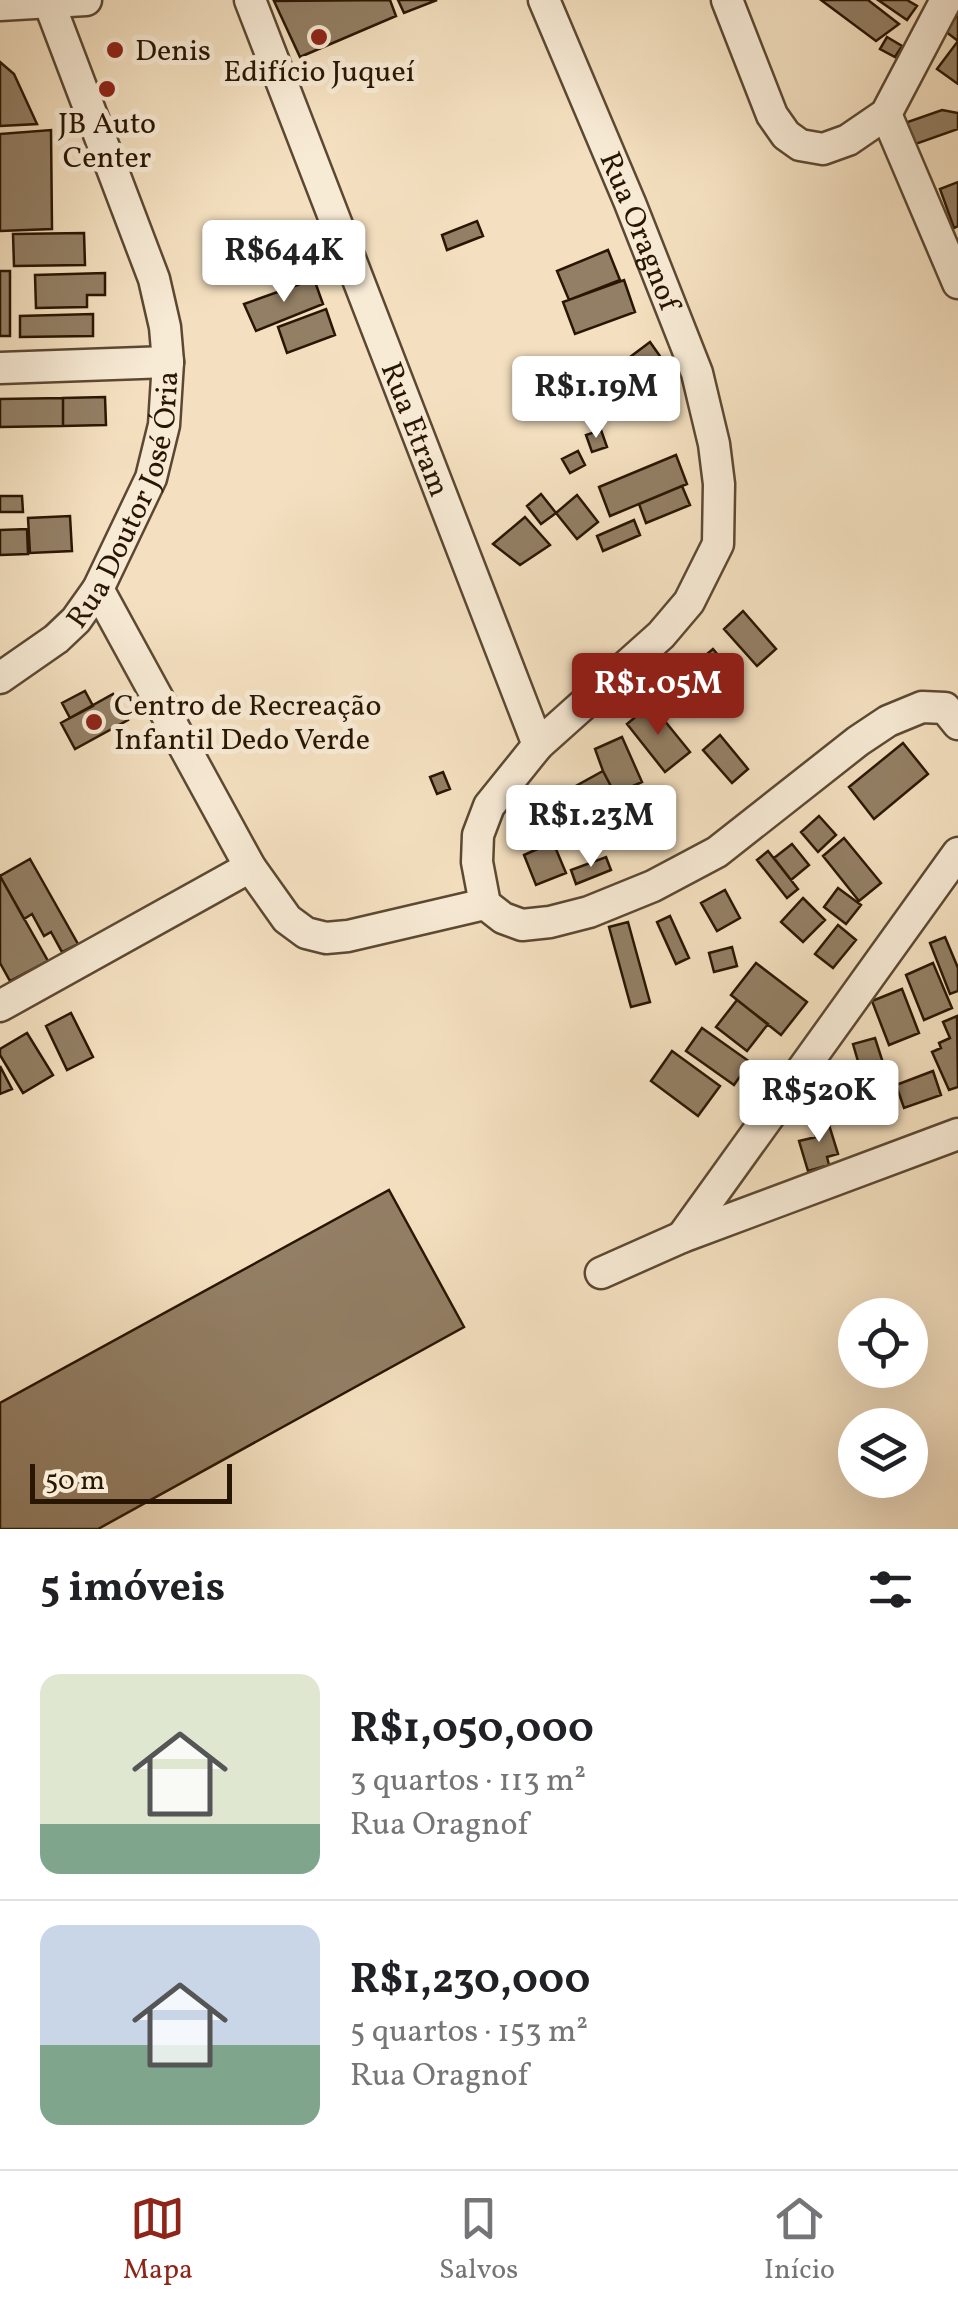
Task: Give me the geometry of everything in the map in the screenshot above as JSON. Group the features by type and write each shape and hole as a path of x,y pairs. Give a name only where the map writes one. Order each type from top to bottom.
{"street":[{"path":"0,4 86,0"},
{"name":"Rua Etram","path":"250,0 538,746"},
{"name":"Rua Oragnof","path":"485,904 477,862 478,835 489,806 538,746 660,635 689,602 718,544 714,444 697,373 544,0"},
{"path":"727,0 772,116 800,144 823,149 848,140 886,114 946,0"},
{"name":"Rua Doutor José Ória","path":"8,668 56,639 76,620 98,589 151,478 164,425 168,362 154,278 48,1"},
{"path":"886,114 958,283"},
{"path":"0,368 168,362"},
{"path":"98,589 250,867 287,919 306,933 326,938 485,904 503,918 522,925 589,912 654,886 718,852 858,740 888,721 922,707 945,708 958,724"},
{"path":"682,1237 958,853"},
{"path":"0,1006 250,867"},
{"path":"601,1273 682,1237 958,1134"}],"building":[{"name":"Edifício Juqueí","path":"390,0 396,16 300,57 274,1"},
{"path":"398,0 437,0 404,13"},
{"path":"821,0 868,0 899,24 876,41"},
{"path":"878,0 907,0 917,6 907,20"},
{"path":"958,14 958,41 945,31"},
{"path":"887,37 902,46 895,57 880,49"},
{"path":"958,41 958,84 937,69"},
{"path":"0,62 14,74 37,124 0,126"},
{"path":"942,110 958,113 958,129 910,146 902,124"},
{"path":"51,130 52,229 0,231 0,134"},
{"path":"958,182 958,226 954,228 940,189"},
{"path":"477,221 483,236 447,250 442,235"},
{"path":"84,233 85,265 14,266 13,234"},
{"path":"306,244 318,276 278,292 270,261"},
{"path":"608,250 620,280 569,300 557,271"},
{"path":"0,271 10,271 10,336 0,336"},
{"path":"105,273 105,295 87,295 87,307 36,308 35,275"},
{"path":"314,279 323,304 256,331 244,304"},
{"path":"624,280 635,312 575,334 563,302"},
{"path":"326,309 335,335 287,353 278,327"},
{"path":"93,314 93,336 20,337 20,316"},
{"path":"650,342 669,369 625,401 606,375"},
{"path":"601,379 613,393 599,404 587,389"},
{"path":"549,390 554,414 537,417 532,393"},
{"path":"105,397 106,425 63,426 63,398"},
{"path":"63,398 63,426 0,427 0,399"},
{"path":"601,430 607,447 592,452 586,435"},
{"path":"578,451 585,465 570,473 562,459"},
{"path":"676,455 687,484 610,516 599,487"},
{"path":"682,486 690,505 646,523 639,504"},
{"path":"541,494 556,513 541,524 527,506"},
{"path":"577,495 598,522 577,539 556,513"},
{"path":"0,496 22,496 23,512 0,512"},
{"path":"70,516 72,551 30,553 28,518"},
{"path":"525,517 550,545 520,565 493,544"},
{"path":"634,520 640,535 603,551 597,536"},
{"path":"27,529 28,554 0,555 0,530"},
{"path":"743,611 776,649 757,666 724,629"},
{"path":"713,649 738,679 714,699 689,669"},
{"path":"677,670 702,702 685,715 660,683"},
{"path":"85,691 93,706 70,718 62,703"},
{"name":"Centro de Recreação Infantil Dedo Verde","path":"113,694 128,720 75,749 61,723"},
{"path":"651,704 690,752 665,772 627,724"},
{"path":"720,735 748,769 732,783 703,750"},
{"path":"622,737 642,782 615,794 595,749"},
{"path":"903,743 928,774 874,819 849,787"},
{"path":"603,771 615,794 593,822 574,787"},
{"path":"443,772 450,789 437,794 430,777"},
{"path":"819,816 836,835 818,852 801,832"},
{"path":"844,838 881,883 859,901 823,856"},
{"path":"553,842 566,873 536,885 524,855"},
{"path":"792,844 809,865 791,880 774,858"},
{"path":"768,851 798,889 787,898 757,860"},
{"path":"606,857 611,870 576,884 571,870"},
{"path":"30,859 78,944 62,952 51,932 44,936 32,914 24,919 0,876"},
{"path":"0,876 48,961 10,981 0,963"},
{"path":"838,888 861,905 846,924 824,907"},
{"path":"725,890 740,918 717,931 701,903"},
{"path":"803,898 825,920 803,942 781,922"},
{"path":"670,916 689,958 676,964 657,922"},
{"path":"628,922 650,1002 631,1007 609,927"},
{"path":"838,925 856,940 833,968 815,954"},
{"path":"945,937 958,968 958,991 950,994 930,943"},
{"path":"732,947 737,966 714,972 709,953"},
{"path":"756,963 807,1002 781,1035 731,995"},
{"path":"933,963 952,1008 924,1020 906,975"},
{"path":"902,989 919,1033 889,1045 872,1001"},
{"path":"737,1000 768,1024 747,1051 716,1027"},
{"path":"71,1013 93,1057 67,1070 46,1026"},
{"path":"957,1016 958,1087 949,1090 932,1052 950,1038 943,1022"},
{"path":"702,1028 750,1062 734,1085 686,1051"},
{"path":"27,1033 53,1075 23,1093 0,1049"},
{"path":"875,1038 885,1069 862,1075 853,1044"},
{"path":"672,1051 720,1086 698,1116 651,1081"},
{"path":"0,1066 12,1089 0,1094"},
{"path":"884,1069 895,1105 867,1113 857,1077"},
{"path":"933,1071 941,1095 904,1108 896,1085"},
{"path":"856,1075 868,1116 846,1122 834,1081"},
{"path":"826,1115 838,1154 827,1157 829,1165 808,1171 799,1141 816,1137 811,1120"},
{"path":"389,1190 464,1327 98,1529 0,1529 0,1403"}],"place":[{"name":"Edifício Juqueí","path":"319,37"},
{"name":"Denis","path":"115,50"},
{"name":"JB Auto Center","path":"107,89"},
{"name":"Centro de Recreação Infantil Dedo Verde","path":"94,722"}]}
